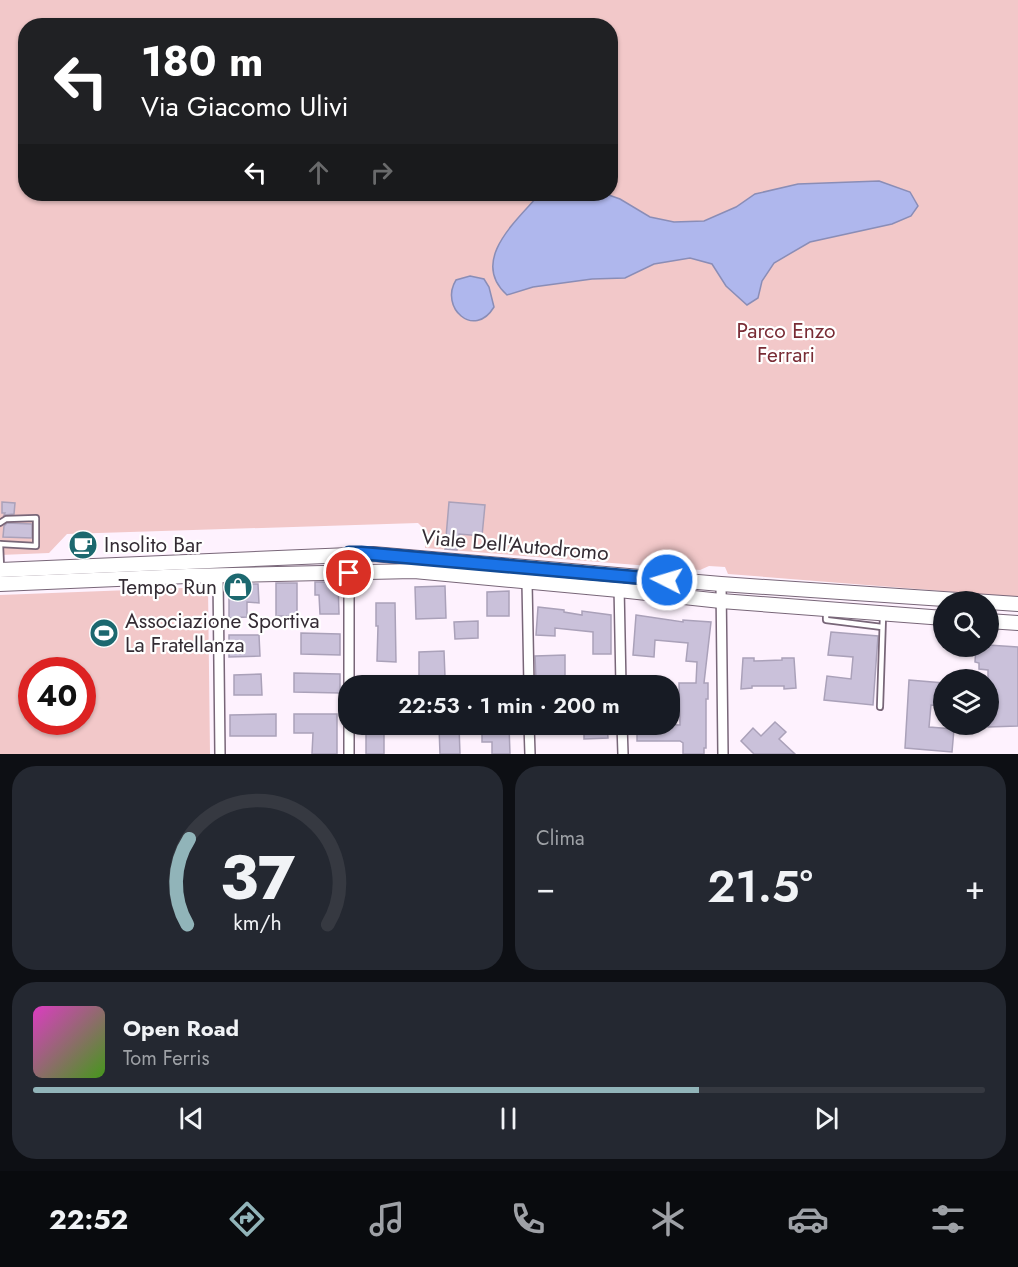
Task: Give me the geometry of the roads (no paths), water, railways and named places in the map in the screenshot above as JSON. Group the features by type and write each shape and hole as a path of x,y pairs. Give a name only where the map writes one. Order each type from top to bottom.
{"street":[{"name":"Viale Dell'Autodromo","path":"72,574 187,561 349,553 414,556 619,583 721,601 825,608 883,620 933,618"},
{"path":"349,553 349,675"},
{"path":"414,556 414,571"},
{"path":"187,561 187,576"},
{"name":"Viale Dell'Autodromo","path":"0,574 187,576 414,571 527,582 720,584 1018,604"},
{"path":"218,575 220,754"},
{"path":"527,582 529,675"},
{"path":"619,583 621,675"},
{"path":"720,584 723,754"},
{"path":"999,622 1018,623"},
{"path":"349,735 349,754"},
{"path":"529,735 530,754"},
{"path":"622,735 622,754"}],"lane":[{"path":"0,523 6,519 36,518 36,546 0,544 0,574"},
{"path":"880,707 883,620"}],"water":[{"path":"879,181 910,192 918,206 911,216 892,224 810,242 774,263 762,281 758,298 747,305 726,286 712,264 690,258 654,264 625,278 592,279 533,287 507,295 497,282 493,269 494,256 500,243 533,201 618,201 618,198 650,217 674,222 704,221 736,207 755,194 798,184"},
{"path":"470,276 484,279 489,287 494,307 486,316 477,320 469,320 461,316 452,300 452,290 456,280"}],"place":[{"name":"Insolito Bar","path":"83,545"},
{"name":"Tempo Run","path":"238,587"},
{"name":"Associazione Sportiva La Fratellanza","path":"104,633"}],"park label":[{"name":"Parco Enzo Ferrari","path":"786,343"}]}
